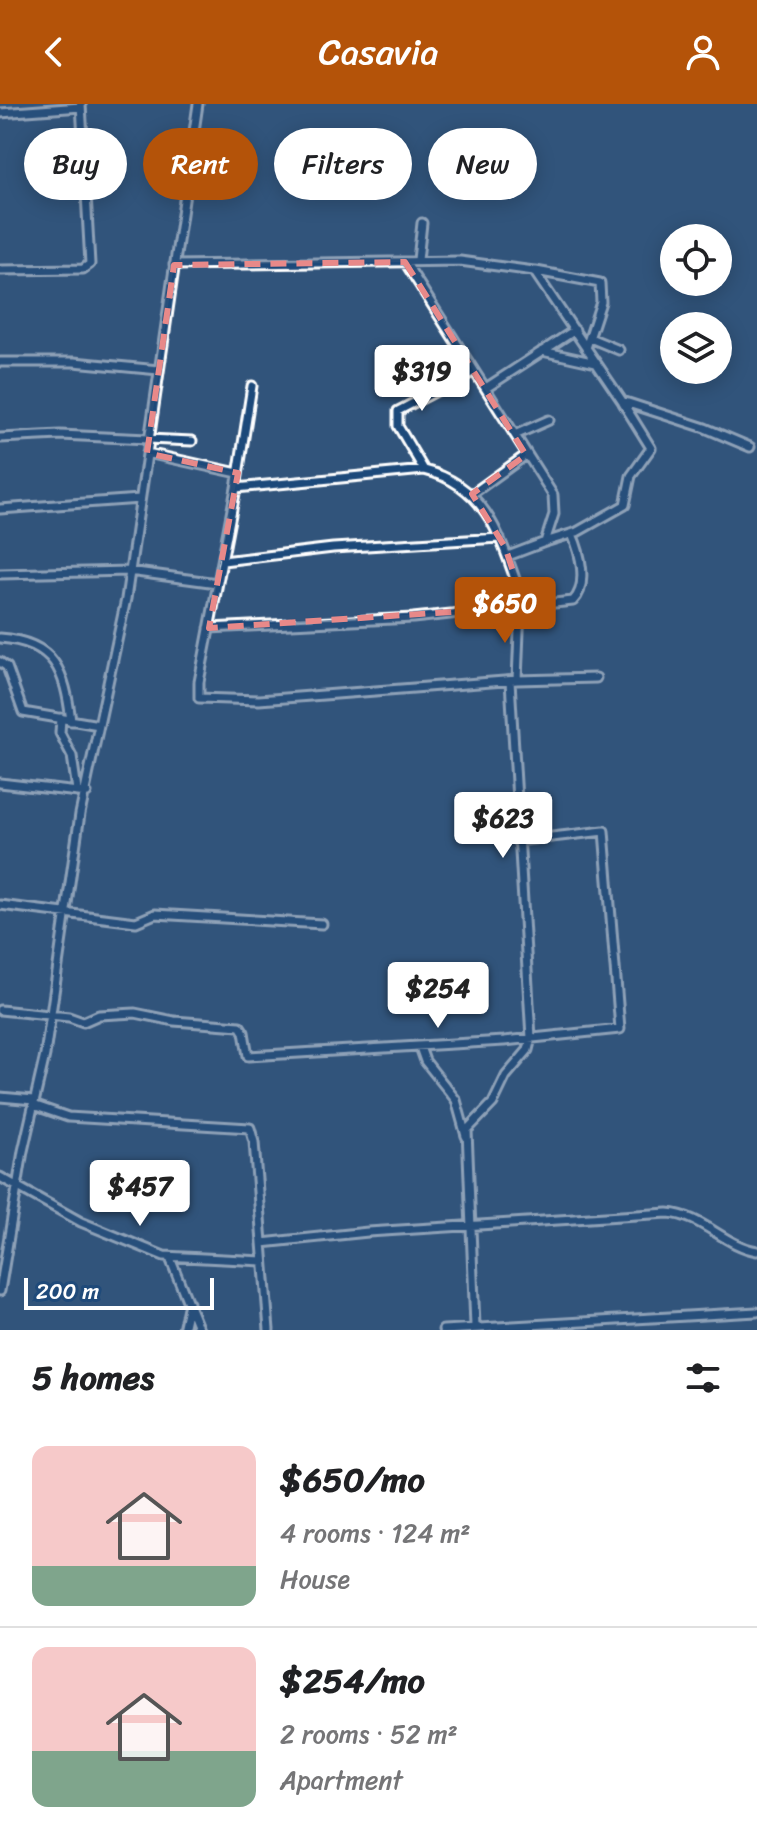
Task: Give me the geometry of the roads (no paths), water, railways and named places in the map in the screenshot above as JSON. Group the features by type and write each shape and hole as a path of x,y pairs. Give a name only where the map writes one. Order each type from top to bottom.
{"street":[{"path":"0,1291 51,1015 99,725 120,630 198,104"},
{"path":"0,113 81,106 90,264 83,269 0,270"},
{"path":"418,260 422,223"},
{"path":"174,265 460,261 600,283 601,302 586,348"},
{"path":"405,262 473,372 517,434 526,455 554,498 554,514 545,542"},
{"path":"508,556 572,534 623,508 633,472 650,450 649,442 534,271"},
{"path":"486,388 575,330"},
{"path":"590,338 619,350"},
{"path":"542,351 596,363"},
{"path":"0,362 74,362 159,370"},
{"path":"424,470 398,426 398,411 473,372"},
{"path":"252,386 223,561 197,690 203,699 259,700 513,681 596,678"},
{"path":"622,401 705,428 750,447"},
{"path":"517,434 549,420"},
{"path":"0,438 60,435 192,441"},
{"path":"147,453 238,473"},
{"path":"472,494 526,455"},
{"path":"236,488 424,470 454,479 472,494 508,556 522,607 513,681 517,841 531,1038 528,1050 506,1076 493,1103 469,1127 466,1138"},
{"path":"0,509 140,499"},
{"path":"209,628 398,619 573,601 578,597 581,556 572,534"},
{"path":"223,561 333,548 500,538"},
{"path":"0,574 129,571 217,583"},
{"path":"0,638 29,641 47,654 65,683 71,721"},
{"path":"0,662 7,667 23,712 99,725"},
{"path":"61,718 60,733 72,756 77,790"},
{"path":"0,783 87,793"},
{"path":"0,1010 83,1022 99,1015 135,1013 174,1021 240,1026 248,1056 420,1047 618,1030 621,1027 604,831 517,841"},
{"path":"0,905 136,922 155,914 322,924"},
{"path":"420,1047 425,1061 456,1100 466,1138 473,1225 475,1326"},
{"path":"0,1097 34,1102 68,1117 250,1128 254,1142 269,1330"},
{"path":"0,1177 81,1222 170,1258 263,1261"},
{"path":"262,1243 473,1225 674,1213 707,1226 743,1248 757,1251"},
{"path":"170,1258 199,1330"},
{"path":"183,1330 189,1303"},
{"path":"443,1330 475,1326 524,1328 757,1312"}]}
